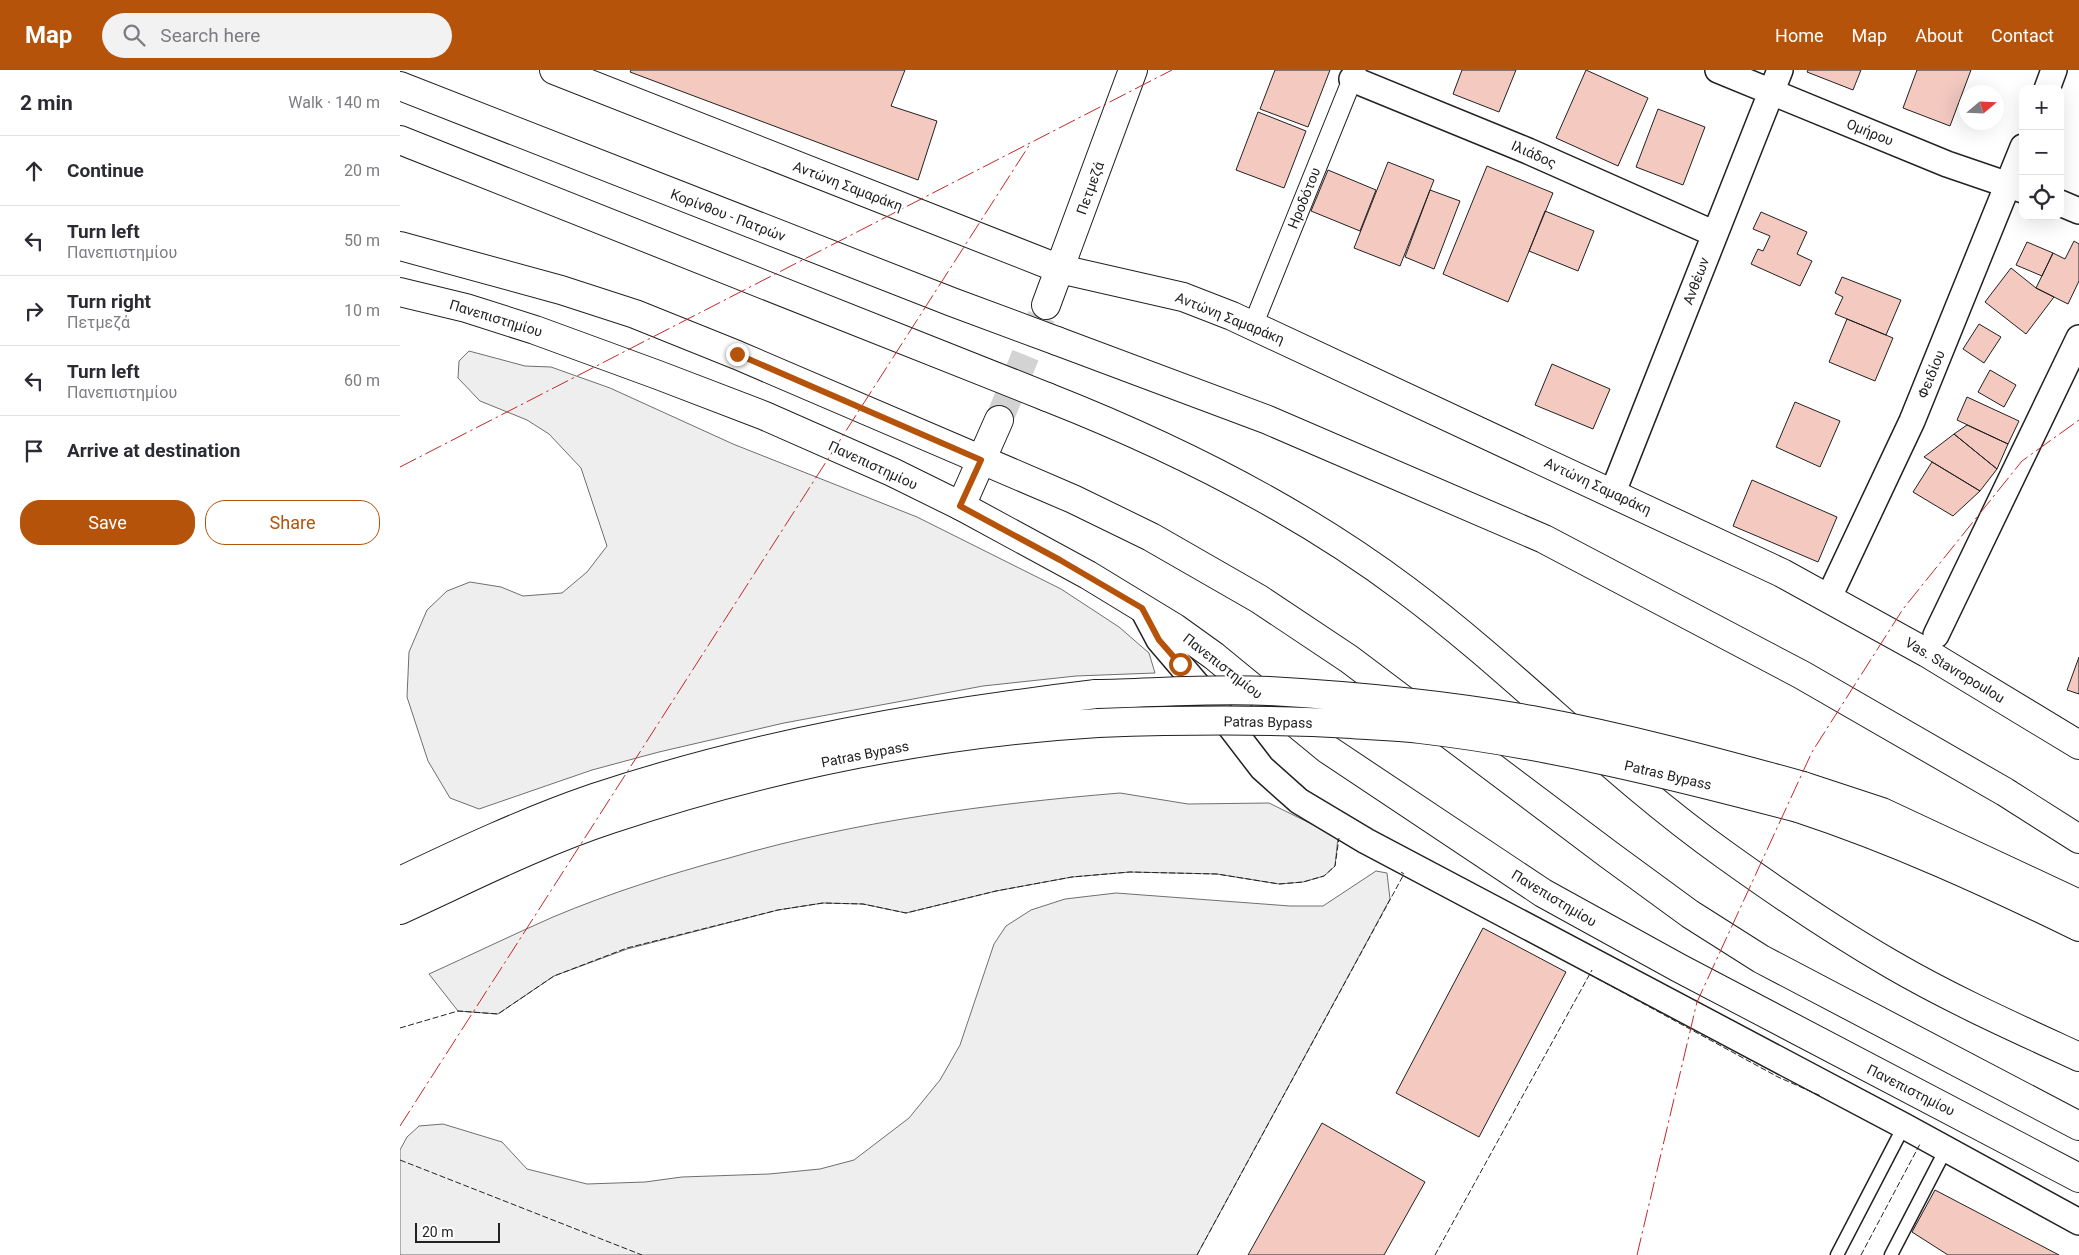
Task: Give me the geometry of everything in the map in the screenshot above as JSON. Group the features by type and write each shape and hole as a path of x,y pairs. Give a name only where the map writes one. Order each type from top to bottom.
{"main road":[{"name":"Αντώνη Σαμαράκη","path":"554,70 589,77 1060,269 1183,297 1254,325 1613,492 1829,597"},
{"name":"Πετμεζά","path":"1046,305 1133,70"},
{"name":"Κορίνθου - Πατρών","path":"408,90 1057,341 1268,420 1544,539 1802,675 2005,792 2079,840"},
{"path":"400,140 1095,416 1194,460 1264,498 1337,541 1407,590 1472,643 1613,766 1724,854 1851,940 1891,964 1986,1014 2079,1058"},
{"path":"400,246 551,287 636,314 737,354 1073,499 1151,537 1259,599 1349,659 1608,854 1706,924 1761,959 2079,1126"},
{"name":"Πανεπιστημίου","path":"400,292 466,308 536,330 658,375 765,416 892,472 960,506 1060,560 1142,608 1214,656 1327,749 1543,893 1679,968 2079,1178"},
{"path":"960,506 1000,420"},
{"name":"Vas. Stavropoulou","path":"1829,597 1935,657 2079,746"},
{"name":"Patras Bypass","path":"400,881 521,826 594,798 758,752 950,714 1096,694 1268,691 1441,707 1531,720 1713,761 1800,797 1851,826 1956,869 2079,927"},
{"name":"Patras Bypass","path":"400,910 523,852 611,819 715,788 806,766 900,747 998,732 1098,723 1202,720 1419,728 1524,744 1882,812 2079,904"}],"street":[{"name":"Ομήρου","path":"1718,70 1776,81 1947,164 2015,187"},
{"path":"2048,85 2054,70"},
{"name":"Ιλιάδος","path":"1354,74 1714,234"},
{"name":"Ηροδότου","path":"1254,325 1354,74"},
{"name":"Ανθέων","path":"1613,492 1776,81"},
{"name":"Φειδίου","path":"1829,597 1912,421 2015,187 2019,167"},
{"path":"2064,204 2079,211"},
{"path":"1936,635 2079,338"},
{"path":"1142,608 1159,640 1206,695 1244,746 1262,768 1299,801 1366,841 1946,1148 2079,1222"}],"lane":[{"path":"1837,1255 1904,1126"},
{"path":"1891,1255 1946,1148"}],"shaded area":[{"path":"469,351 525,366 551,367 610,388 733,444 917,517 1061,589 1119,627 1149,653 1155,673 1076,676 983,686 784,723 659,752 592,770 479,809 450,798 428,761 407,697 409,652 427,610 447,591 470,582 501,587 523,596 562,593 587,572 607,546 581,468 549,434 527,420 480,401 458,378 459,361"},
{"path":"1120,793 1188,804 1269,803 1338,837 1335,866 1324,876 1303,882 1279,884 1217,874 1130,872 1072,877 996,891 906,913 863,904 823,903 778,910 627,949 554,976 498,1014 458,1011 429,974 553,917 596,900 640,884 777,845 874,824 923,816 1021,803"},
{"path":"1376,871 1387,873 1390,899 1197,1255 400,1255 400,1150 407,1137 419,1126 443,1124 502,1142 527,1169 587,1184 645,1182 682,1177 769,1174 820,1169 854,1160 909,1118 940,1080 960,1045 994,944 1006,926 1031,910 1065,899 1116,893 1290,906 1323,906"}],"building":[{"path":"631,70 905,70 891,106 937,121 918,180 630,72"},
{"path":"1275,70 1330,70 1308,127 1260,109"},
{"path":"1462,70 1516,70 1499,112 1453,94"},
{"path":"1586,70 1648,98 1618,166 1556,138"},
{"path":"1808,70 1861,70 1853,90 1807,72"},
{"path":"1917,70 1971,70 1965,85 1959,85 1959,102 1950,126 1903,108"},
{"path":"1658,109 1705,127 1683,185 1636,167"},
{"path":"1258,112 1306,131 1284,188 1236,170"},
{"path":"1388,162 1434,180 1400,266 1354,248"},
{"path":"1487,166 1553,193 1508,302 1443,274"},
{"path":"1328,170 1376,190 1360,231 1311,211"},
{"path":"1430,190 1460,201 1434,269 1405,257"},
{"path":"1545,211 1594,231 1578,271 1529,251"},
{"path":"1761,212 1807,232 1797,254 1812,261 1800,286 1751,264 1758,249 1763,251 1770,236 1753,229"},
{"path":"2074,241 2079,244 2079,281 2068,304 2036,288 2053,253 2065,259"},
{"path":"2027,242 2053,253 2042,276 2016,265"},
{"path":"2011,268 2036,288 2054,297 2026,334 1985,302"},
{"path":"1842,277 1901,300 1886,335 1835,314 1843,297 1835,293"},
{"path":"1847,319 1893,338 1875,381 1829,362"},
{"path":"1979,324 2001,337 1984,363 1963,349"},
{"path":"1552,364 1610,389 1593,429 1535,405"},
{"path":"1990,370 2016,385 2004,407 1978,392"},
{"path":"1967,397 2019,421 2008,444 1957,420"},
{"path":"1795,402 1840,421 1820,467 1776,447"},
{"path":"1967,425 2008,444 1997,469 1954,434"},
{"path":"1954,434 1997,469 1980,491 1924,457"},
{"path":"1932,462 1980,491 1953,516 1913,492"},
{"path":"1752,480 1837,517 1818,562 1733,526"},
{"path":"2079,657 2079,694 2067,690"},
{"path":"1483,928 1566,972 1479,1137 1396,1093"},
{"path":"1322,1123 1425,1182 1384,1255 1248,1255"},
{"path":"1935,1190 2059,1255 1948,1255 1912,1232"}],"tunnel":[{"path":"999,420 1046,305"}],"fence":[{"path":"400,1028 458,1011 498,1014 554,976 627,948 778,910 823,903 863,904 906,913 996,891 1072,877 1130,872 1217,874 1279,884 1303,882 1324,876 1335,866 1339,838"},
{"path":"1197,1255 1404,874 1401,872"},
{"path":"1435,1255 1592,970"},
{"path":"1589,974 1778,1077 1821,1096"},
{"path":"1861,1255 1920,1144"},
{"path":"400,1160 642,1255"}],"power":[{"path":"400,467 1172,70"},
{"path":"400,1126 1030,144"},
{"path":"1637,1255 1697,1002 1812,752 1903,609 2022,461 2079,420"}],"route":[{"path":"737,354 981,460 960,506 1088,575 1142,608 1159,640 1180,664"}]}
